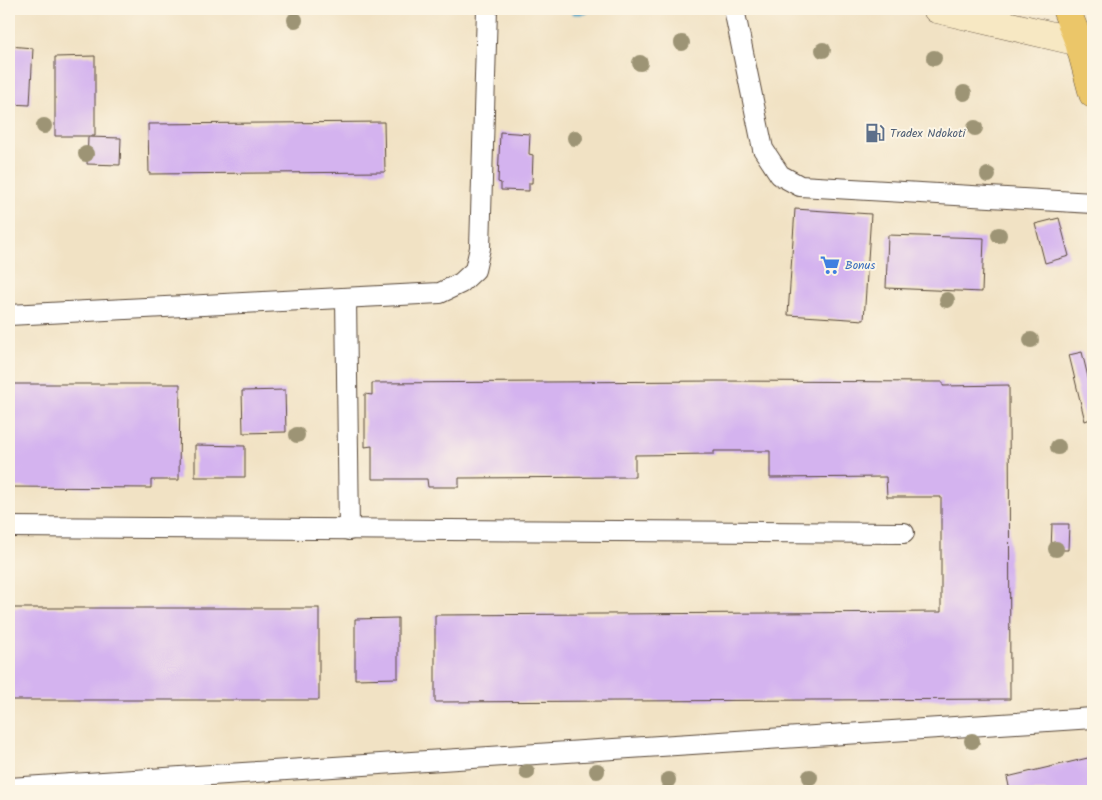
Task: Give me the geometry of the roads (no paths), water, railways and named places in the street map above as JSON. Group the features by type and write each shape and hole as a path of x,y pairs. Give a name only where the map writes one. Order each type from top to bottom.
{"main road":[{"path":"937,9 1086,42"},
{"path":"1066,9 1086,42 1093,94"}],"lane":[{"path":"9,315 440,293 461,283 475,270 480,248 487,9"},
{"path":"734,9 763,149 780,175 800,186 1093,203"},
{"path":"346,298 349,530"},
{"path":"9,527 904,533"},
{"path":"9,788 1093,718"}],"waterway":[{"path":"575,9 584,9"}],"place":[{"name":"Tradex Ndokoti","path":"875,133"},
{"name":"Bonus","path":"830,265"}]}
